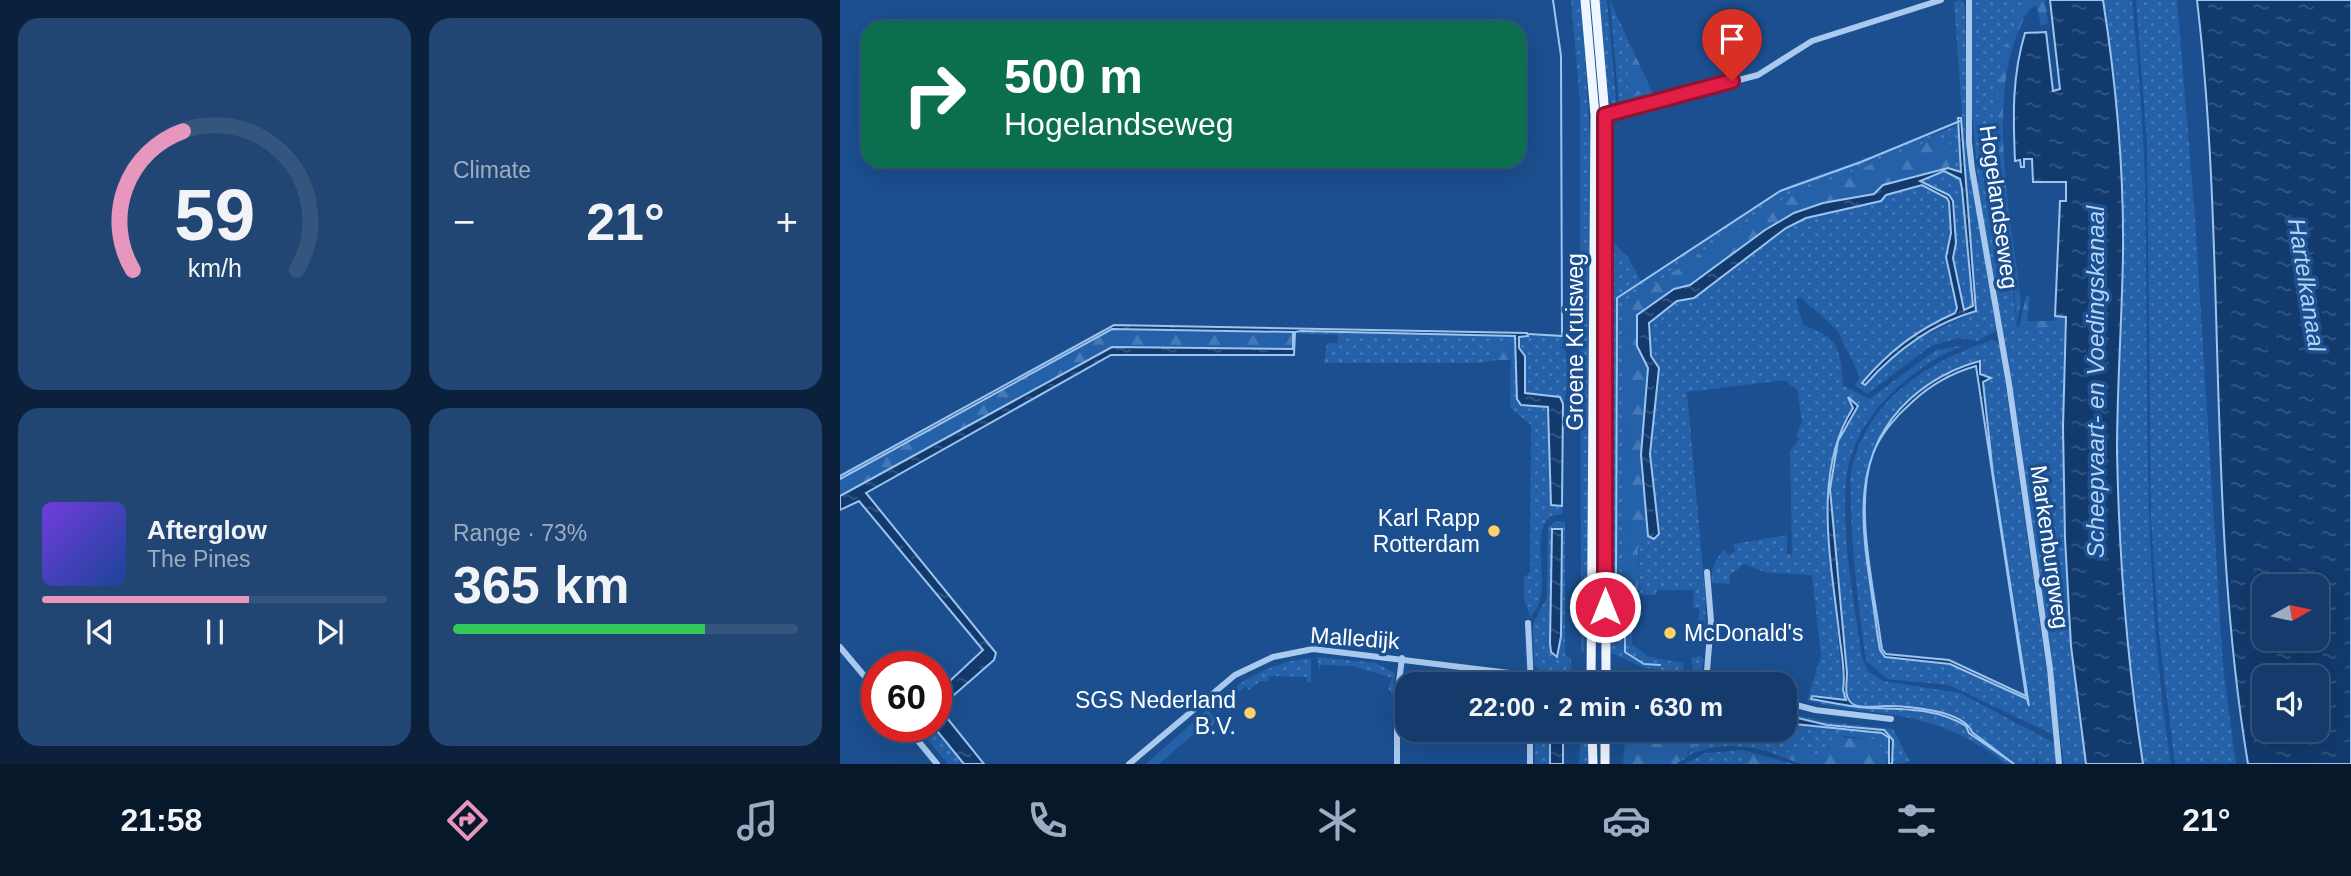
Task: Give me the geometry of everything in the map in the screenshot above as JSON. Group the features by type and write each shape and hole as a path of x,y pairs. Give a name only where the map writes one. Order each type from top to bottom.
{"main road":[{"name":"Groene Kruisweg","path":"1585,0 1600,115 1591,672"},
{"name":"Groene Kruisweg","path":"1595,0 1600,115 1606,672"},
{"path":"1592,742 1593,764"},
{"path":"1605,742 1605,764"}],"street":[{"path":"1600,115 1758,75 1812,41 1941,0"},
{"name":"Hogelandseweg","path":"1969,0 1969,142 2001,335"},
{"name":"Markenburgweg","path":"2001,335 2050,669 2059,764"},
{"path":"1706,672 1711,630 1707,572"},
{"path":"1528,623 1531,672"},
{"path":"840,647 861,672"},
{"name":"Malledijk","path":"1129,764 1235,675 1254,664 1293,651 1314,649 1502,672"},
{"path":"1397,764 1397,698 1402,658"},
{"path":"1797,705 1815,710 1891,719"},
{"path":"919,742 937,764"},
{"path":"1530,742 1530,764"}],"green space":[{"path":"1571,0 1581,0 1591,153 1590,493 1584,652 1581,653 1580,102"},
{"path":"1599,0 1607,0 1617,110 1608,99"},
{"path":"1610,0 1628,40 1628,97 1652,91 1654,97 1619,104"},
{"path":"1961,0 1965,6 1968,153 1998,330 1977,341 1958,338 1931,346 1867,394 1855,385 1860,377 1837,330 1800,297 1796,299 1803,325 1824,335 1836,346 1843,385 1869,399 1936,350 1966,345 1930,362 1890,394 1864,427 1851,456 1845,501 1846,528 1862,658 1869,672 1883,681 1960,693 2056,744 2057,764 2038,764 2036,752 2036,764 2014,764 1955,717 1916,707 1862,706 1921,711 1952,718 2011,764 2006,764 1956,733 1933,724 1807,701 1821,656 1812,575 1767,573 1744,564 1730,575 1730,584 1712,583 1716,561 1724,550 1729,555 1735,551 1733,544 1787,535 1787,554 1792,554 1790,451 1799,439 1796,436 1802,421 1797,390 1784,380 1687,392 1705,592 1706,642 1698,644 1699,608 1693,608 1694,590 1657,590 1656,595 1633,595 1632,644 1647,656 1683,663 1684,670 1693,670 1691,658 1701,656 1704,660 1701,671 1645,668 1609,652 1609,239 1628,257 1641,281 1788,186 1959,125 1962,173 1949,168 1952,147 1937,138 1779,201 1627,303 1624,581 1638,594 1639,545 1648,536 1654,539 1659,534 1650,454 1659,368 1650,350 1652,318 1678,301 1694,298 1786,228 1805,218 1881,201 1885,195 1922,185 1948,198 1951,233 1946,257 1958,307 1955,313 1904,342 1884,360 1865,385 1909,343 1976,311 1954,2","holes":["1858,406 1838,441 1830,489 1847,689 1851,701 1859,707 1811,699 1812,696 1846,700 1830,554 1828,480 1836,440 1845,419"]},
{"path":"1971,0 2030,0 2012,35 2002,73 1998,159 2017,327 2065,328 2066,546 2073,655 2086,764 2064,764 2019,429 1978,186 1972,112"},
{"path":"2030,0 2045,0 2048,23 2041,26 2037,6 2025,16 2011,55 2005,88 2003,123 2007,198 2021,301 2017,322 1999,151 1998,98 2006,47"},
{"path":"2103,0 2132,0 2144,167 2151,550 2161,693 2171,764 2143,764 2131,673 2117,452 2123,252 2117,123"},
{"path":"2136,0 2177,0 2195,218 2223,667 2236,764 2175,764 2159,634 2151,519 2147,144"},
{"path":"1628,40 1652,91 1628,98"},
{"path":"1600,130 1601,644 1597,644"},
{"path":"1937,138 1945,138 1950,145 1952,156 1949,168 1879,188 1874,194 1823,203 1783,218 1690,285 1674,289 1637,315 1644,362 1648,368 1641,475 1648,536 1638,548 1638,595 1624,581 1627,303 1779,201"},
{"path":"1943,171 1960,179 1962,189 1973,307 1964,310 1953,258 1956,243 1953,201 1920,181"},
{"path":"2030,295 2027,321 2054,321 2055,316 2066,317 2065,328 2019,328 2026,296"},
{"path":"1112,329 1293,331 1293,349 1112,347 840,496 840,479"},
{"path":"1301,331 1515,336 1521,405 1546,405 1548,409 1556,507 1562,506 1563,514 1551,516 1544,525 1540,550 1541,593 1538,606 1530,617 1524,599 1524,578 1530,572 1531,425 1510,408 1511,342 1493,341 1496,360 1480,363 1324,363 1327,343 1338,343 1338,335 1301,334"},
{"path":"1562,335 1568,378 1563,404 1562,401 1525,393 1524,353 1519,348 1519,336"},
{"path":"1992,340 1998,342 2000,347 2056,736 1949,685 1887,679 1866,661 1854,564 1850,487 1852,468 1860,444 1887,403 1904,386 1924,372","holes":["1980,361 1980,375 1989,378 1983,382 1993,474 2029,706 2027,699 1963,668 1897,658 1880,650 1865,516 1867,478 1877,443 1898,412 1931,385"]},
{"path":"1493,341 1511,342 1510,360 1496,360"},
{"path":"1565,521 1565,655 1571,659 1571,670 1542,672 1534,665 1533,624 1547,597 1548,528 1554,522","holes":["1554,529 1562,529 1561,636 1556,657 1550,643"]},
{"path":"1317,657 1376,663 1395,673 1393,695 1388,688 1392,678 1353,666 1321,665 1319,671"},
{"path":"1311,658 1311,682 1307,682 1307,677 1269,676 1268,681 1259,682 1249,690 1245,686 1218,712 1211,706 1257,674 1282,664"},
{"path":"1208,709 1215,720 1210,728 1194,734 1159,764 1146,764"},
{"path":"1797,715 1827,722 1893,729 1910,762 1892,764 1893,740 1884,730 1827,725 1797,718"},
{"path":"1797,724 1882,733 1890,743 1889,764 1888,756 1881,754 1874,739 1844,736 1815,756 1787,753 1785,758 1752,748 1730,746 1696,752 1678,763 1671,764 1690,753 1696,744 1797,742"},
{"path":"1833,737 1874,739 1880,745 1881,754 1888,756 1887,764 1802,764 1785,758 1787,753 1798,749 1809,751 1815,756 1823,749 1829,748"},
{"path":"929,742 946,742 964,764 948,764"},
{"path":"1535,742 1550,742 1550,764 1535,764"},
{"path":"1580,742 1588,742 1589,764 1579,764"},
{"path":"1625,742 1738,742 1697,744 1677,764 1623,764"},
{"path":"1743,750 1743,764 1684,764 1705,753"},
{"path":"1743,750 1793,764 1743,764"}],"water":[{"name":"Scheepvaart- en Voedingskanaal","path":"2050,0 2103,0 2112,63 2121,159 2123,222 2117,427 2120,530 2128,647 2143,764 2086,764 2071,646 2063,427 2066,317 2055,316 2060,201 2066,201 2066,182 2033,182 2032,159 2024,159 2024,167 2021,167 2020,160 2015,161 2014,144 2016,80 2025,33 2046,32 2053,91 2060,89"},
{"name":"Hartelkanaal","path":"2197,0 2351,0 2351,764 2248,764 2235,669 2227,574 2221,478 2212,191"},
{"path":"1958,118 1961,118 1976,311 1944,323 1915,340 1889,360 1865,385 1862,383 1893,351 1916,334 1955,313 1957,308 1946,257 1951,233 1949,202 1947,198 1922,185 1886,195 1881,201 1806,218 1786,228 1694,298 1677,301 1649,323 1651,356 1659,368 1650,454 1659,534 1654,539 1648,536 1641,455 1648,368 1637,346 1637,315 1674,289 1690,285 1765,230 1794,213 1823,203 1874,194 1883,185 1948,168 1961,172","holes":["1944,171 1960,179 1973,306 1964,310 1953,258 1956,243 1953,201 1949,195 1920,181"]},
{"path":"1114,325 1527,333 1528,336 1519,337 1519,348 1525,356 1525,393 1560,397 1563,404 1562,506 1551,505 1548,407 1521,405 1517,399 1515,336 1301,331 1295,332 1294,355 1111,355 866,493 996,653 994,660 952,697 952,679 983,650 859,501 840,510 840,496 1112,347 1293,349 1293,332 1112,329 840,479 840,476"},
{"path":"1980,361 1980,374 1991,378 1983,382 1993,474 2029,706 2027,699 1950,664 1885,657 1880,650 1865,539 1864,508 1866,479 1872,457 1865,496 1865,520 1882,649 1886,654 1949,660 2026,696 1976,366 1949,376 1918,397 1889,426 1873,454 1874,451 1888,424 1910,399 1934,381"},
{"path":"1848,397 1858,406 1838,441 1830,489 1848,698 1853,704 1860,706 1907,707 1946,714 1967,725 1972,732 2014,764 1969,733 1966,726 1943,716 1907,709 1863,707 1811,699 1812,696 1846,700 1829,546 1828,488 1832,460 1840,433 1853,408"},
{"path":"1552,529 1562,529 1561,636 1557,657 1551,652 1550,643"},
{"path":"1797,718 1827,725 1884,730 1893,740 1892,764 1889,764 1889,738 1882,733 1797,724"},
{"path":"952,724 984,764 964,764 946,742 952,742"},
{"path":"1550,742 1563,742 1563,764 1550,764"}],"waterway":[{"path":"1529,334 1562,336 1561,56 1553,0"},
{"path":"1660,665 1644,664 1625,652 1625,595 1616,588 1617,298 1780,191 1861,162 1960,121"}],"place":[{"name":"Karl Rapp Rotterdam","path":"1494,531"},
{"name":"McDonald's","path":"1670,633"},
{"name":"SGS Nederland B.V.","path":"1250,713"}],"route":[{"path":"1605,607 1605,115 1732,81"}]}
